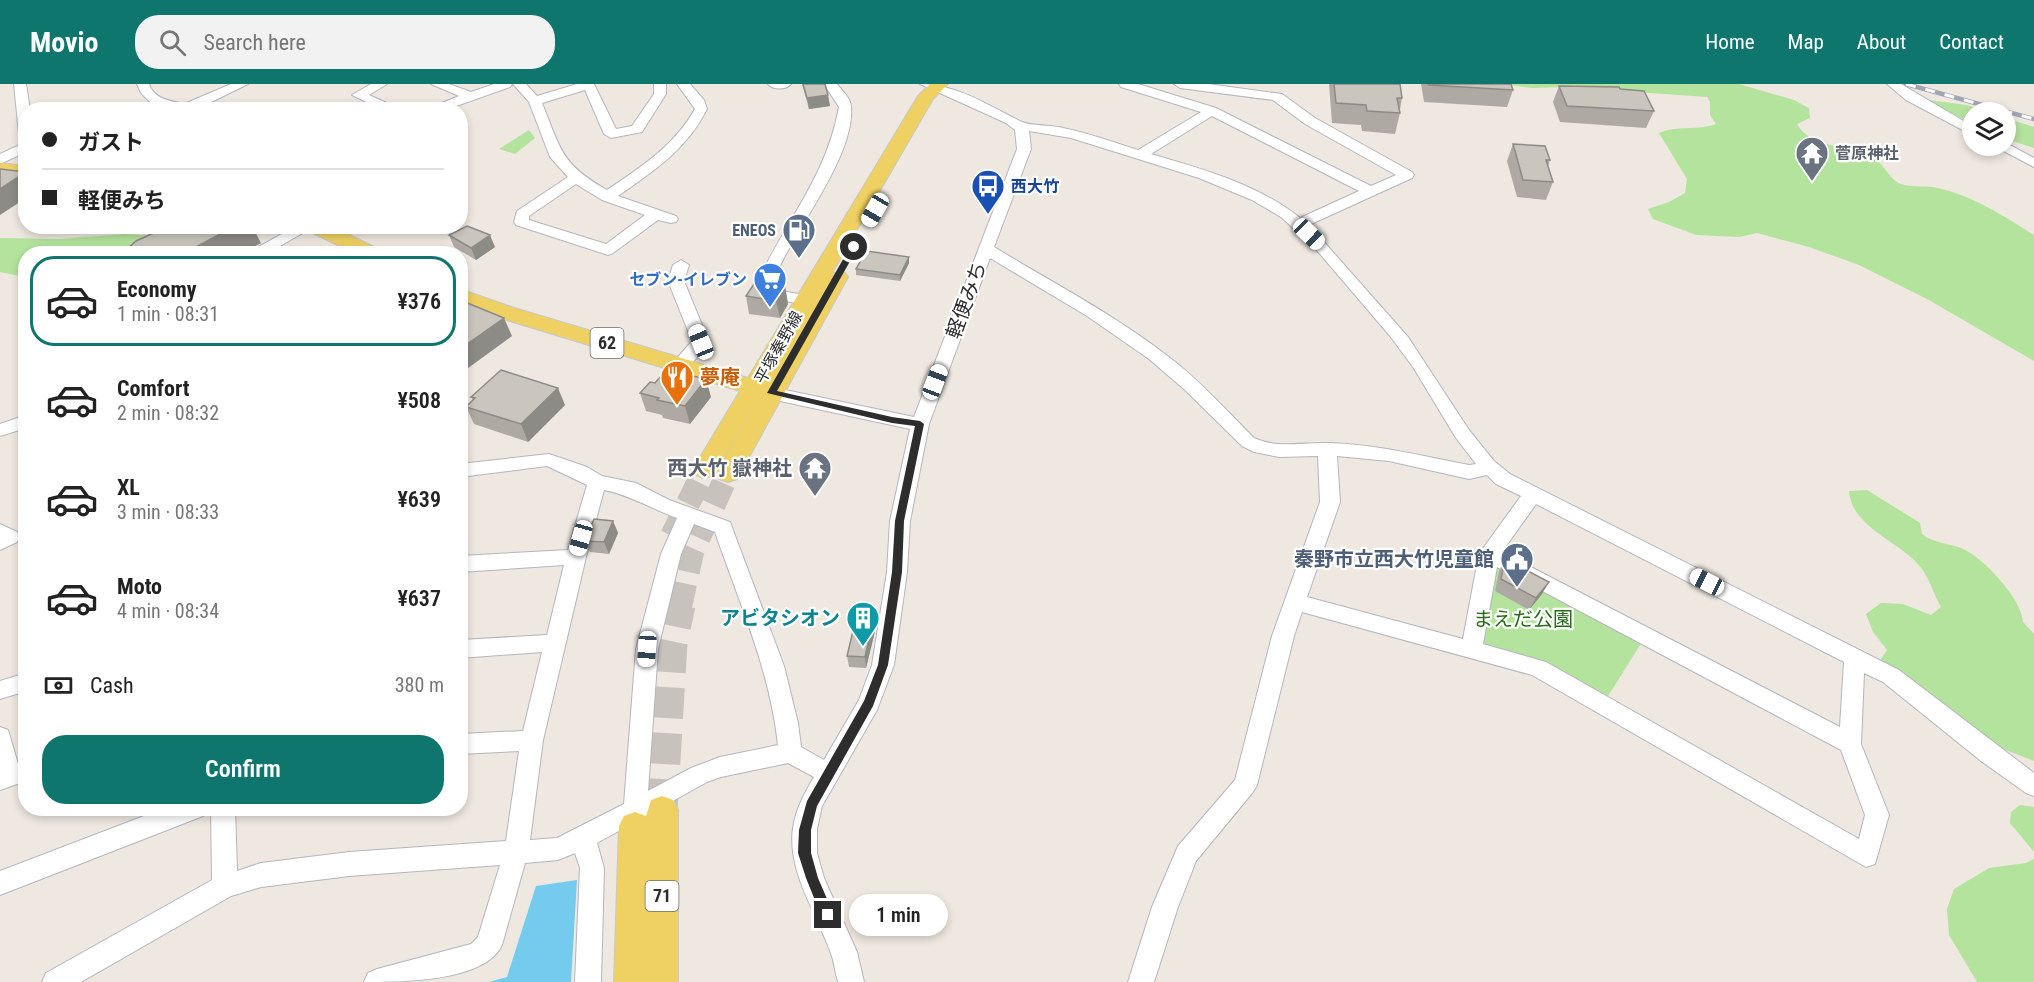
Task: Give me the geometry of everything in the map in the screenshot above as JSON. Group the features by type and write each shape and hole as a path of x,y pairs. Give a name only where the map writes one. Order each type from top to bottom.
{"main road":[{"name":"平塚秦野線","path":"716,471 815,301 937,100 934,86"},
{"path":"0,168 18,171"},
{"path":"331,234 357,246"},
{"name":"62","path":"468,298 504,312 763,390"},
{"name":"71","path":"631,982 644,815"},
{"name":"71","path":"644,815 661,982"}],"street":[{"path":"20,84 22,102"},
{"path":"143,84 143,88 150,96 160,102"},
{"path":"201,102 242,84"},
{"path":"376,102 358,95 381,84"},
{"path":"437,84 470,96"},
{"path":"453,102 506,84"},
{"path":"519,84 535,100 557,157 576,178 607,197 664,216 608,250 521,222 522,214 576,178"},
{"path":"535,100 587,84 591,88 611,134 637,129 660,94 660,84"},
{"path":"607,197 673,149 684,138 700,109 699,103 683,84"},
{"path":"774,84 785,84"},
{"path":"815,301 761,292 782,243 826,177 832,161 845,107 842,99 830,84"},
{"path":"962,84 962,99"},
{"path":"1125,84 1210,111 1371,192"},
{"path":"1180,84 1277,97 1310,120 1407,175 1299,224"},
{"path":"934,86 1020,127 1054,130 1214,178 1276,207 1299,224 1318,243 1407,346 1431,380 1470,446 1488,468 1532,495 1891,676 1910,689 1951,725 2034,786"},
{"path":"1897,87 1962,125"},
{"path":"1139,155 1180,132 1210,111"},
{"name":"軽便みち","path":"851,982 844,952 812,878 805,853 805,830 811,804 869,703 883,665 897,572 900,521 920,424 1024,149 1025,137 1020,127"},
{"path":"0,160 18,150"},
{"path":"2016,154 2034,163"},
{"path":"269,246 292,234"},
{"path":"985,248 1112,325 1156,356 1189,384 1248,442 1260,448 1279,451 1327,449 1408,458 1469,472 1488,468"},
{"path":"679,365 701,342 676,281 681,265"},
{"path":"763,390 892,420 920,424"},
{"path":"0,430 18,424"},
{"path":"1141,982 1165,907 1188,854 1245,784 1283,636 1330,502 1327,449"},
{"path":"468,470 549,460 580,472 597,482 630,488 662,505 723,527 750,597 780,690 788,724 790,753"},
{"path":"377,982 478,955 489,945 516,853 532,740 554,643 597,482"},
{"path":"1472,650 1489,554 1532,495"},
{"path":"644,815 647,649 671,554 689,513"},
{"path":"0,531 10,537 0,543"},
{"path":"1489,554 1850,744"},
{"path":"468,564 576,557"},
{"path":"1295,602 1538,668 1866,856 1877,815 1850,744 1854,666 1857,657"},
{"path":"468,648 554,643"},
{"path":"0,690 18,684"},
{"path":"0,736 11,776"},
{"path":"468,744 532,740"},
{"path":"67,978 225,886 261,875 349,864 558,849 644,815 699,775 720,766 790,753 828,773"},
{"path":"0,883 174,816"},
{"path":"223,816 225,886"},
{"path":"583,838 592,868 588,982"}],"green space":[{"path":"1503,84 1739,84 1794,100 1809,108 1810,118 1797,124 1811,137 1820,142 1875,158 1896,182 1901,184 1938,188 1976,201 2034,235 2034,361 1927,299 1859,265 1809,247 1757,233 1739,237 1696,235 1653,219 1648,209 1669,202 1685,193 1687,179 1659,133 1716,124 1710,115 1710,102 1707,97 1565,87 1532,88"},
{"path":"1922,99 1962,104 1962,118"},
{"path":"2016,121 2034,127 2034,148 2016,142"},
{"path":"529,130 535,138 515,154 499,149"},
{"path":"125,234 152,236 156,246 18,246 18,276 0,272 0,238 59,239"},
{"path":"1867,490 1920,523 1922,534 1926,537 1970,553 1990,569 2016,602 2023,622 2034,634 2034,761 1988,743 1890,674 1881,659 1887,650 1873,632 1866,614 1881,603 1903,604 1931,615 1941,607 1925,573 1914,559 1868,525 1852,504 1849,491"},
{"name":"まえだ公園","path":"1501,565 1642,642 1605,701 1488,648 1481,642 1491,566"},
{"path":"2020,805 2034,807 2034,852 2010,823 2011,812"},
{"path":"2034,859 2034,982 1977,982 1949,935 1947,909 1954,889 1989,868 2026,863"}],"water":[{"path":"577,880 571,982 489,982 507,977 536,886"}],"building":[{"path":"803,84 825,84 828,95 807,98"},
{"path":"1334,84 1400,84 1402,98 1397,98 1400,113 1367,111 1366,105 1336,103"},
{"path":"1511,84 1513,90 1429,85"},
{"path":"1559,86 1619,87 1620,89 1644,91 1654,111 1567,106"},
{"path":"1513,144 1545,146 1550,160 1546,160 1553,182 1523,180"},
{"path":"0,169 18,171 18,177 0,189"},
{"path":"468,226 490,235 471,248 449,235 468,234"},
{"path":"151,234 220,234 198,246 131,246"},
{"path":"866,251 909,257 900,275 856,269"},
{"path":"756,281 785,286 776,301 746,296"},
{"path":"468,303 504,318 468,343"},
{"path":"501,370 558,388 521,424 468,408 475,398 471,397"},
{"path":"666,370 706,379 685,406 657,400 659,398 640,393 650,382 655,383"},
{"path":"594,519 613,521 604,542 584,541"},
{"path":"1505,559 1549,582 1536,598 1501,579"},
{"path":"857,614 874,616 865,657 847,656"}],"tunnel":[{"path":"672,536 705,469"},
{"path":"680,607 692,552 728,473"},
{"path":"662,810 672,643 680,605"}],"railway":[{"path":"1906,84 2034,119"}],"place":[{"name":"菅原神社","path":"1812,182"},
{"name":"西大竹","path":"988,215"},
{"name":"ENEOS","path":"799,259"},
{"name":"セブン-イレブン","path":"770,308"},
{"name":"夢庵","path":"677,406"},
{"name":"西大竹 嶽神社","path":"815,497"},
{"name":"秦野市立西大竹児童館","path":"1517,588"},
{"name":"アビタシオン","path":"863,647"}],"route":[{"path":"828,915 812,878 805,853 805,830 811,804 869,703 883,665 897,572 900,521 910,460 920,424 771,393 854,247"}]}
